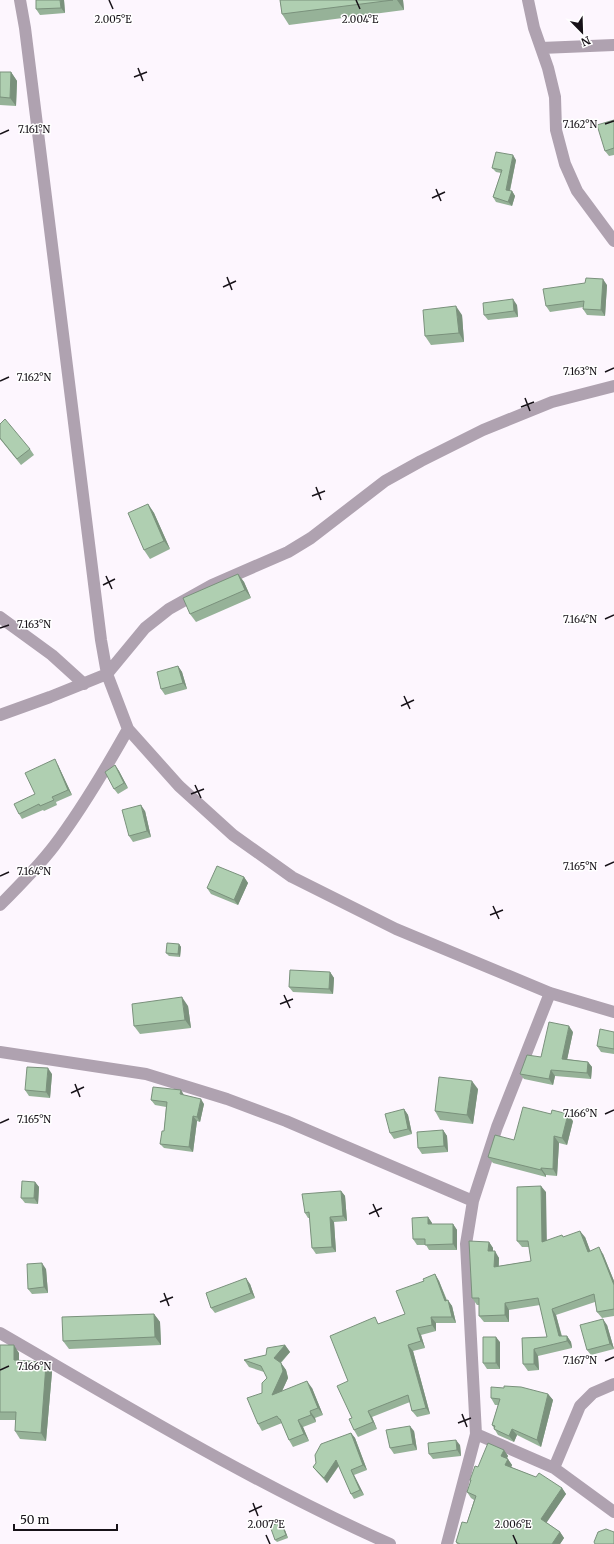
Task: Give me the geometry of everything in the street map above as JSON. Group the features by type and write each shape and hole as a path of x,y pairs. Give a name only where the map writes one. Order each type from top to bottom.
{"street":[{"path":"20,0 32,83 101,640 107,674 128,730 179,786 233,835 292,877 396,928 550,994 614,1012"},
{"path":"528,0 534,28 548,68 555,97 556,130 565,164 577,191 614,241"},
{"path":"541,48 614,46"},
{"path":"0,715 50,698 107,674 145,628 169,609 212,585 288,552 310,538 385,481 421,461 483,430 552,402 614,386"},
{"path":"0,617 52,655 84,684"},
{"path":"0,905 54,846 97,784 128,730"},
{"path":"447,1544 476,1434 466,1244 473,1201 497,1127 550,994"},
{"path":"0,1052 146,1074 227,1099 286,1121 473,1201"},
{"path":"0,1333 177,1436 334,1519 390,1544"},
{"path":"554,1468 580,1406 593,1393 614,1384"},
{"path":"476,1434 554,1468 614,1512"}],"building":[{"path":"36,0 60,0 61,8 36,9"},
{"path":"280,0 393,0 282,14"},
{"path":"0,72 11,72 10,98 0,97"},
{"path":"614,120 614,148 605,151 597,125"},
{"path":"496,152 513,155 506,190 512,191 508,202 493,197 502,170 492,168"},
{"path":"586,278 603,279 601,310 583,309 584,301 546,306 543,289 585,283"},
{"path":"513,299 514,311 484,315 483,303"},
{"path":"456,306 459,333 425,336 423,310"},
{"path":"5,419 30,449 17,459 0,438 0,424"},
{"path":"148,504 164,541 144,550 128,513"},
{"path":"238,574 245,590 190,614 183,598"},
{"path":"178,666 183,683 161,689 157,672"},
{"path":"55,759 68,790 52,797 54,800 40,806 39,804 19,814 14,804 35,794 25,773"},
{"path":"115,765 124,783 114,789 105,772"},
{"path":"141,805 147,831 129,836 122,810"},
{"path":"217,866 244,877 234,900 207,888"},
{"path":"167,943 179,944 178,954 166,953"},
{"path":"290,970 330,972 329,989 289,987"},
{"path":"182,997 185,1020 134,1026 132,1004"},
{"path":"549,1022 569,1026 562,1059 588,1062 587,1073 551,1070 549,1079 520,1074 527,1055 541,1057"},
{"path":"600,1029 614,1032 614,1049 597,1046"},
{"path":"27,1067 48,1068 46,1092 25,1090"},
{"path":"439,1077 472,1081 467,1115 435,1111"},
{"path":"153,1087 181,1090 180,1094 201,1099 197,1117 193,1116 189,1147 160,1144 162,1131 164,1131 167,1102 151,1100"},
{"path":"523,1107 551,1114 552,1110 568,1114 562,1138 554,1136 553,1169 541,1168 541,1170 488,1157 495,1135 514,1140"},
{"path":"404,1109 408,1129 390,1133 385,1114"},
{"path":"443,1130 444,1146 418,1148 417,1132"},
{"path":"22,1181 35,1182 34,1198 21,1198"},
{"path":"541,1186 542,1242 580,1231 588,1252 599,1247 614,1285 614,1309 597,1312 594,1294 552,1309 559,1336 567,1336 567,1341 534,1349 534,1364 523,1364 522,1338 547,1337 538,1298 505,1303 505,1315 479,1316 479,1298 472,1298 469,1241 489,1242 488,1251 495,1251 494,1267 531,1261 528,1241 517,1241 517,1187"},
{"path":"341,1191 343,1216 330,1217 332,1247 312,1248 309,1212 305,1213 302,1194"},
{"path":"428,1217 428,1224 453,1224 453,1244 425,1245 425,1239 413,1239 412,1218"},
{"path":"42,1263 44,1287 28,1289 27,1264"},
{"path":"435,1274 445,1301 448,1300 452,1317 431,1317 432,1325 417,1328 421,1341 408,1345 426,1408 412,1411 408,1395 368,1411 373,1422 354,1430 349,1419 352,1418 337,1386 348,1381 330,1336 375,1317 378,1324 405,1314 396,1291 424,1281 423,1279"},
{"path":"246,1278 251,1293 211,1308 206,1293"},
{"path":"154,1314 155,1337 63,1341 62,1317"},
{"path":"603,1319 610,1344 587,1350 580,1325"},
{"path":"483,1337 496,1337 496,1363 483,1363"},
{"path":"0,1345 14,1345 14,1360 43,1362 46,1364 41,1433 15,1431 16,1412 0,1412"},
{"path":"285,1345 274,1358 281,1363 283,1371 272,1395 307,1381 318,1408 310,1411 311,1415 298,1420 304,1434 289,1440 280,1419 277,1416 258,1424 247,1398 262,1393 262,1383 267,1378 261,1366 244,1360 266,1355 267,1348"},
{"path":"504,1386 521,1387 548,1394 537,1440 512,1429 509,1436 494,1429 495,1426 492,1425 500,1399 491,1398 491,1387 504,1388"},
{"path":"410,1426 413,1444 390,1448 386,1430"},
{"path":"351,1433 363,1465 351,1470 360,1490 351,1494 336,1460 324,1478 313,1467 316,1463 315,1455 321,1444"},
{"path":"456,1440 457,1450 429,1454 428,1443"},
{"path":"488,1443 504,1450 501,1456 508,1459 505,1465 536,1477 539,1473 562,1488 541,1519 560,1532 552,1544 460,1544 456,1542 462,1522 467,1523 476,1496 467,1492 470,1480 475,1466 478,1467"},
{"path":"281,1522 286,1535 275,1540 270,1526"},
{"path":"606,1529 614,1532 614,1544 595,1544 594,1542 598,1532"}]}
